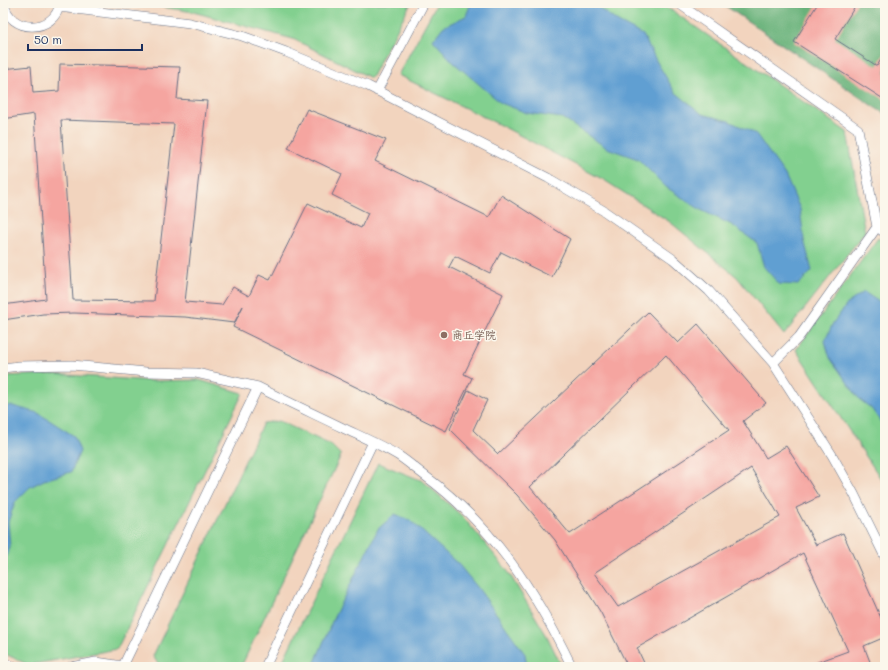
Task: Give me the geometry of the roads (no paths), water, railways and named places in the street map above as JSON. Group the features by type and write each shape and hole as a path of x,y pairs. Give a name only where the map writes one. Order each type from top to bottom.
{"lane":[{"path":"4,3 6,16 24,26 32,27 49,21 55,15 60,5 190,23 234,34 293,54 377,90 576,193 673,259 709,291 773,363 832,455 854,494 885,557"},
{"path":"377,90 424,3"},
{"path":"678,3 858,129 877,227 885,233"},
{"path":"773,363 799,337 877,227"},
{"path":"3,368 19,366 72,366 146,372 196,374 258,387 373,442 400,457 436,484 464,508 494,540 521,575 545,614 572,667"},
{"path":"71,667 96,662 124,667 258,387"},
{"path":"265,667 373,442"},
{"path":"3,662 13,667"}],"water":[{"path":"471,3 592,3 618,22 643,35 675,92 702,114 729,121 756,134 785,175 800,209 804,240 812,271 798,285 779,284 764,267 757,243 732,225 701,210 666,187 638,159 607,148 562,118 527,113 501,103 453,62 433,40 443,27 466,16"},
{"path":"864,292 885,306 885,428 871,408 860,400 830,358 825,341 833,323 848,303"},
{"path":"9,405 38,413 74,436 80,451 71,472 44,480 30,487 15,502 8,522 10,548 3,563 3,411"},
{"path":"395,514 411,521 459,565 478,588 525,654 527,667 313,667 334,617 378,529"}],"place":[{"name":"商丘学院","path":"444,335"}]}
